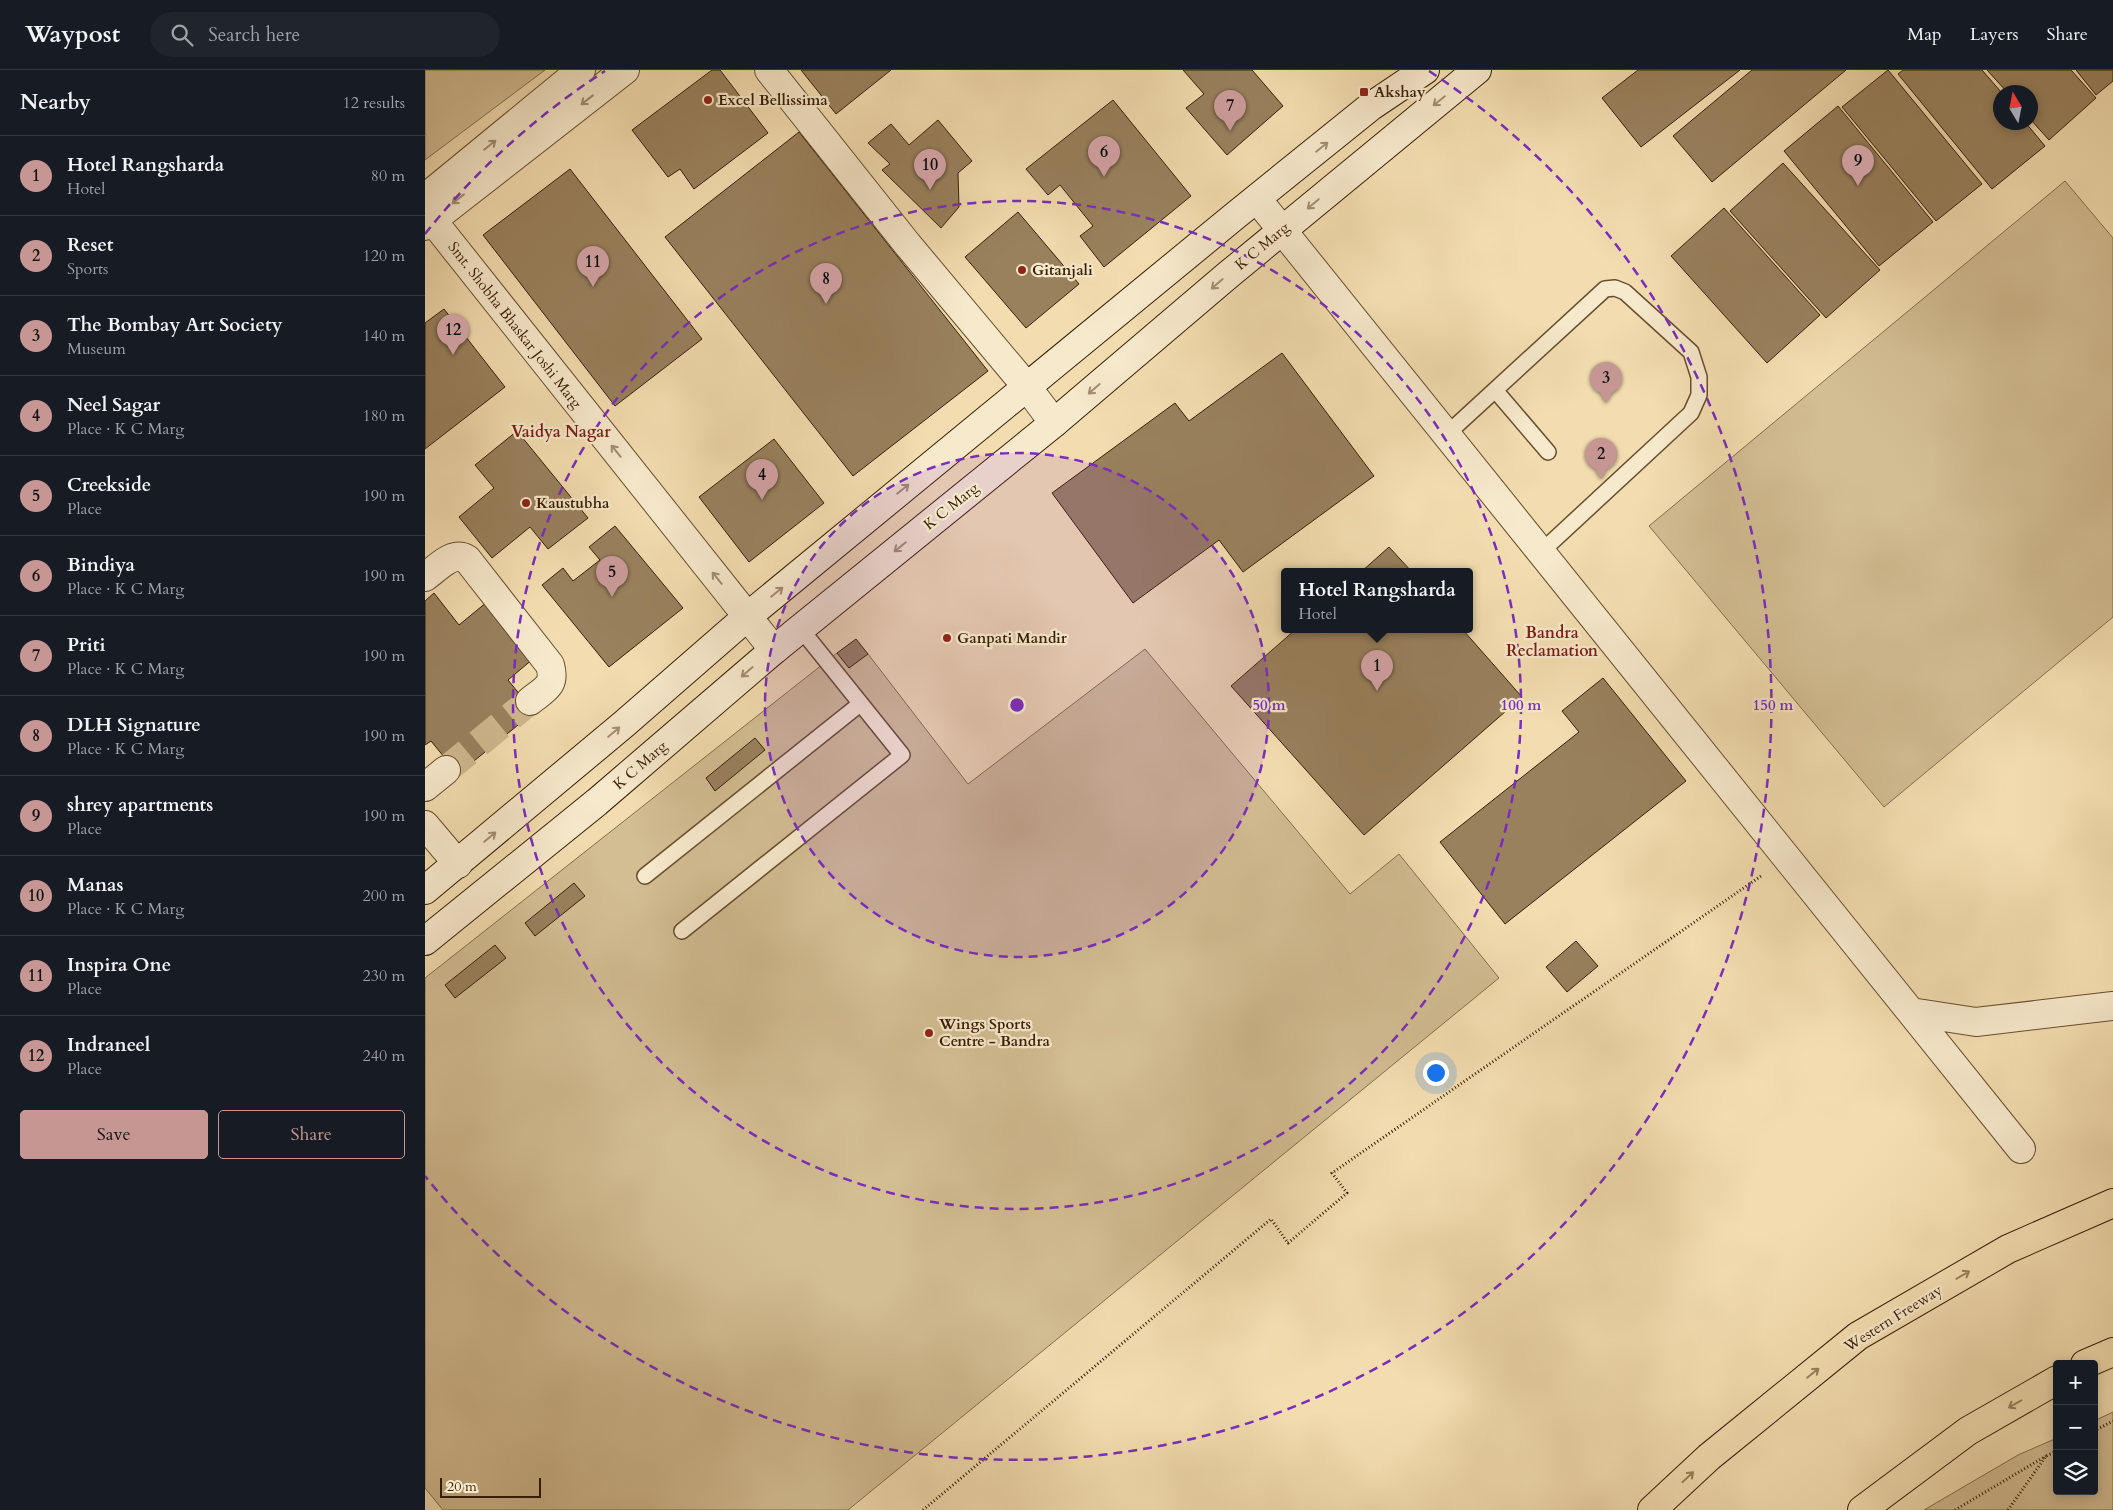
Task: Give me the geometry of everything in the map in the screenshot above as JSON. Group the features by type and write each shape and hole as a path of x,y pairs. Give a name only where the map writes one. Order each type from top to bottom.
{"highway":[{"name":"Western Freeway","path":"1652,1510 1709,1457 1858,1336 2008,1249 2113,1203"},
{"path":"2094,1360 2113,1352"},
{"path":"1862,1510 1968,1431 2053,1382"}],"street":[{"path":"427,214 581,70"},
{"path":"427,214 625,70"},
{"path":"769,70 908,245 1027,387 1054,423"},
{"path":"425,890 458,864 748,616 1027,387 1370,108 1425,70"},
{"name":"K C Marg","path":"425,941 597,802 800,628 1054,423 1282,230 1477,70"},
{"path":"1257,199 2021,1149"},
{"name":"Smt. Shobha Bhaskar Joshi Marg","path":"427,214 774,650"},
{"path":"425,578 452,557 462,556 467,559 550,665 553,680 550,685 530,701"},
{"path":"425,787 445,770"},
{"path":"425,825 458,864"},
{"path":"1911,1012 1975,1022 2113,1006"}],"lane":[{"path":"1446,435 1605,289 1615,288 1625,292 1691,352 1699,377 1699,395 1691,413 1541,552"},
{"path":"1495,390 1548,452"},
{"path":"682,930 902,755 800,628"},
{"path":"645,876 860,704"}],"path":[{"path":"923,1510 1271,1219 1288,1242 1347,1193 1331,1172 1787,858"},
{"path":"2098,1429 2113,1421"},
{"path":"1955,1510 2053,1453"},
{"path":"2009,1510 2046,1456"}],"shaded area":[{"path":"425,70 545,70 425,160"},
{"path":"2065,181 2113,238 2113,617 1884,807 1649,526"},
{"name":"Wings Sports Centre - Bandra","path":"1145,649 1350,894 1399,854 1499,978 848,1510 443,1510 425,1488 425,978 837,653 868,654 968,784"},
{"path":"2113,1412 2113,1510 1924,1510 2018,1455 2053,1440 2053,1495 2098,1495 2098,1419"}],"building":[{"name":"Excel Bellissima","path":"712,70 720,70 768,133 694,189 680,169 668,177 632,130"},
{"path":"801,70 891,70 836,114"},
{"path":"1183,70 1252,70 1283,106 1227,155 1186,108 1204,94"},
{"path":"1638,70 1740,70 1641,147 1602,98"},
{"path":"1752,70 1846,70 1712,182 1673,136"},
{"path":"1888,70 1982,184 1936,221 1842,107"},
{"path":"1903,70 1982,70 1995,85 1993,85 1993,130 2032,130 2045,146 1992,189 1898,74"},
{"path":"1987,70 2071,70 2096,98 2049,140 2038,128 2038,85 2001,85"},
{"path":"2076,70 2113,70 2113,81 2096,95"},
{"path":"1113,100 1191,196 1104,267 1080,236 1093,226 1060,185 1048,195 1026,169"},
{"path":"1838,106 1933,222 1879,266 1784,151"},
{"path":"938,120 972,161 958,173 959,207 941,228 882,170 890,164 868,143 891,124 909,145"},
{"path":"799,132 988,371 853,476 665,237"},
{"path":"1783,163 1880,270 1826,318 1730,211"},
{"path":"570,169 702,339 615,406 483,235"},
{"path":"1724,208 1820,315 1767,363 1671,256"},
{"name":"Gitanjali","path":"1018,212 1079,284 1026,328 965,257"},
{"path":"444,309 505,387 425,449 425,323"},
{"path":"1282,353 1374,476 1243,572 1219,540 1133,603 1052,493 1175,403 1189,421"},
{"name":"Kaustubha","path":"517,431 588,518 548,549 530,527 492,558 459,517 494,488 475,465"},
{"path":"774,439 824,503 749,562 699,497"},
{"path":"615,526 683,608 609,667 542,585 563,568 573,581 600,560 589,547"},
{"path":"1389,547 1408,568 1365,568"},
{"path":"434,593 459,625 493,597 540,653 508,680 534,712 458,774 431,741 425,745 425,601"},
{"path":"1292,633 1466,633 1522,697 1364,835 1231,686"},
{"path":"856,639 868,654 849,668 837,653"},
{"path":"1603,678 1686,781 1505,924 1440,842 1579,732 1562,711"},
{"path":"755,738 765,750 715,791 706,778"},
{"path":"574,883 585,896 535,936 525,923"},
{"path":"1576,941 1598,966 1567,992 1546,967"},
{"path":"495,945 506,958 455,998 445,985"}],"tunnel":[{"path":"446,770 530,701"}],"place":[{"name":"Akshay","path":"1364,92"},
{"name":"Excel Bellissima","path":"708,100"},
{"name":"Priti","path":"1230,131"},
{"name":"Bindiya","path":"1104,177"},
{"name":"shrey apartments","path":"1858,186"},
{"name":"Manas","path":"930,190"},
{"name":"Gitanjali","path":"1022,270"},
{"name":"Inspira One","path":"593,287"},
{"name":"DLH Signature","path":"826,304"},
{"name":"Indraneel","path":"453,355"},
{"name":"The Bombay Art Society","path":"1606,403"},
{"name":"Reset","path":"1601,479"},
{"name":"Neel Sagar","path":"762,500"},
{"name":"Kaustubha","path":"526,503"},
{"name":"Creekside","path":"612,597"},
{"name":"Ganpati Mandir","path":"947,638"},
{"name":"Hotel Rangsharda","path":"1377,691"},
{"name":"Wings Sports Centre - Bandra","path":"929,1033"}],"district":[{"name":"Vaidya Nagar","path":"561,432"},
{"name":"Bandra Reclamation","path":"1552,642"}]}
